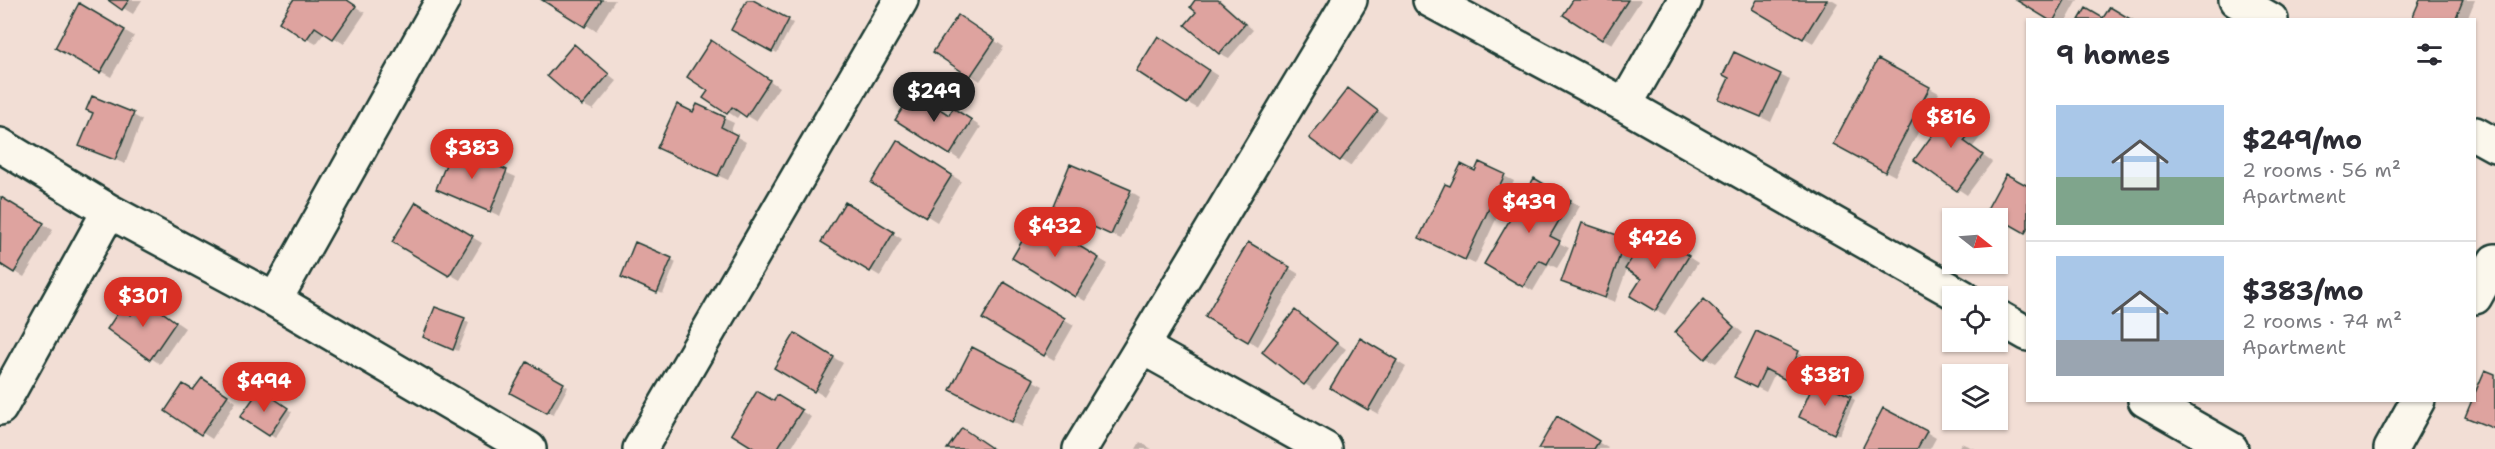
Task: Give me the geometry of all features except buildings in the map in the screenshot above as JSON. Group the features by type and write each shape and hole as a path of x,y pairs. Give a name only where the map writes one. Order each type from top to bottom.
{"street":[{"path":"275,300 443,0"},
{"path":"640,449 901,0"},
{"path":"1080,449 1350,0"},
{"path":"1430,0 1625,105 1944,286"},
{"path":"1625,105 1685,0"},
{"path":"2236,0 2268,18"},
{"path":"2476,135 2495,145"},
{"path":"0,146 109,212 275,300 529,449"},
{"path":"0,408 109,212"},
{"path":"2476,295 2495,261"},
{"path":"2008,323 2026,333"},
{"path":"1143,347 1325,449"},
{"path":"2149,402 2231,449"},
{"path":"2391,449 2417,402"}]}
